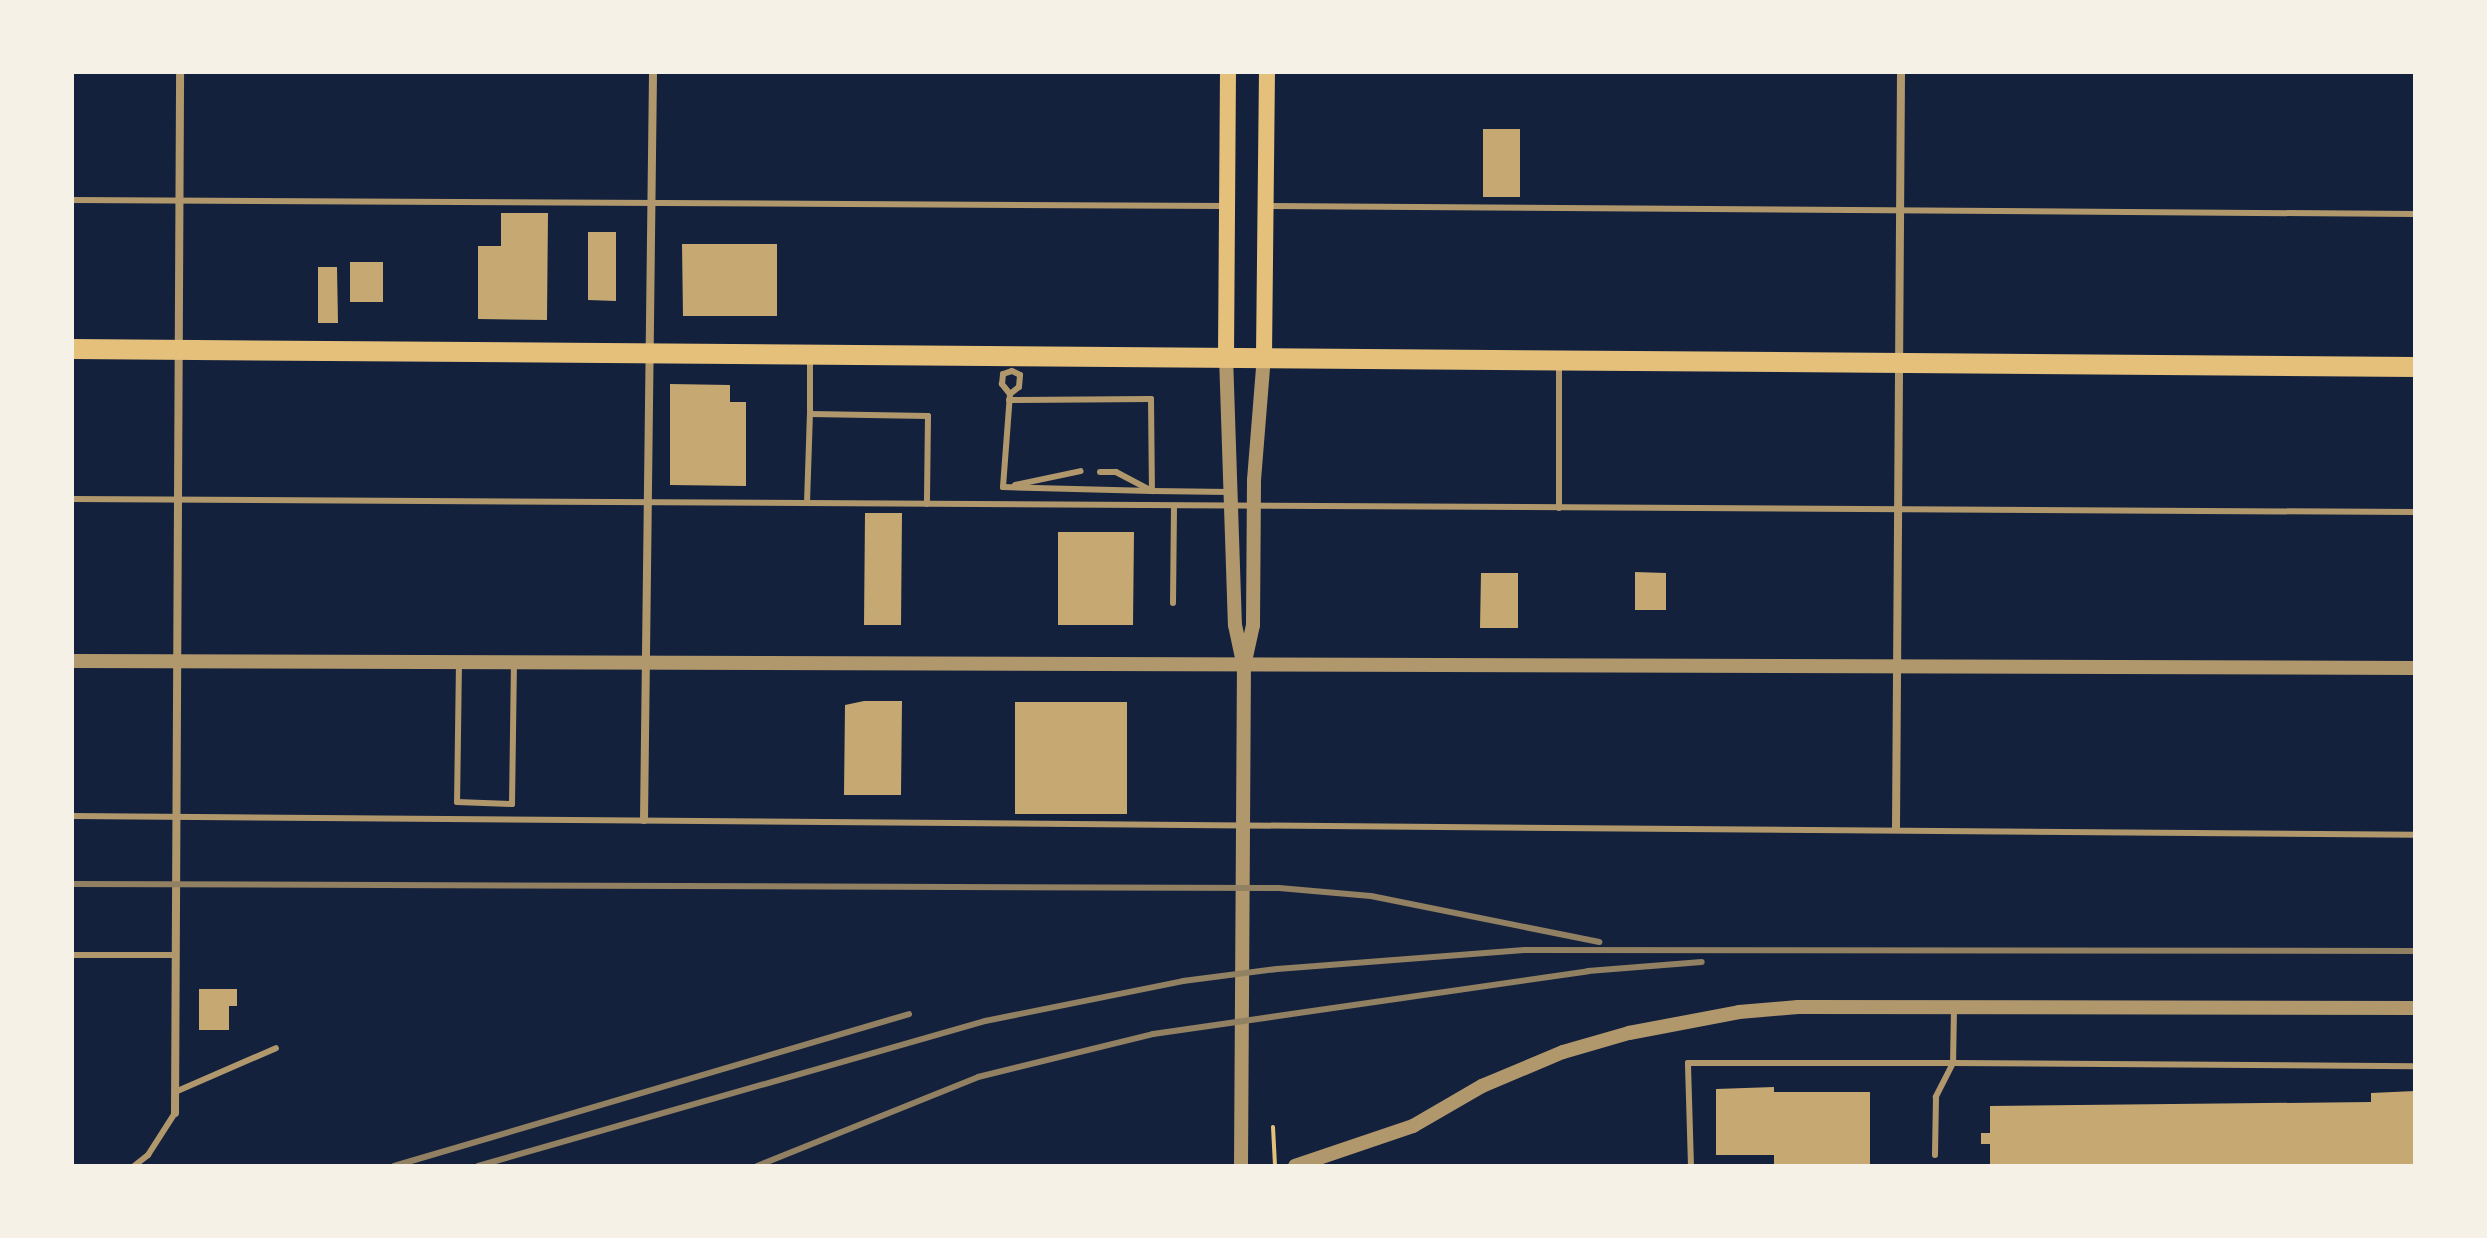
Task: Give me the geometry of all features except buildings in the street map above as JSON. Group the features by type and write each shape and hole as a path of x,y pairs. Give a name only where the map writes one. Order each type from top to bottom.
{"main road":[{"path":"1226,356 1228,72"},
{"path":"1264,356 1267,72"},
{"path":"72,349 810,354 1012,363 1264,356 2415,367"}],"street":[{"path":"175,1113 175,816 180,661 180,72"},
{"path":"644,820 653,72"},
{"path":"1896,827 1901,72"},
{"path":"1226,356 1235,625 1244,666"},
{"path":"1241,1166 1244,666 1253,625 1255,506 1264,356"},
{"path":"72,661 2415,668"},
{"path":"1295,1166 1413,1126 1527,1066 1629,1033 1713,1016 1798,1007 2415,1008"}],"lane":[{"path":"72,200 1227,206"},
{"path":"1266,206 2415,214"},
{"path":"807,503 810,354"},
{"path":"1559,360 1559,508"},
{"path":"1003,487 1009,397 1002,384 1003,374 1012,363 1020,375 1019,387 1009,397"},
{"path":"1009,397 1151,399 1152,491"},
{"path":"810,414 928,416 927,504"},
{"path":"1003,487 1081,471"},
{"path":"1100,472 1116,472 1152,491"},
{"path":"1003,487 1152,491 1230,499 1255,506 2415,512"},
{"path":"72,499 1174,506 1230,499"},
{"path":"1173,603 1174,506"},
{"path":"459,662 457,802 512,804 514,663"},
{"path":"72,816 1896,827 2415,835"},
{"path":"72,955 174,955"},
{"path":"1935,1155 1936,1097 1953,1063 1954,1008"},
{"path":"175,1092 276,1048"},
{"path":"1691,1166 1688,1063 2415,1066"},
{"path":"134,1166 148,1155 175,1113"}],"path":[{"path":"1273,1127 1275,1166"}],"railway":[{"path":"72,884 1279,888 1371,896 1599,942"},
{"path":"478,1166 985,1021 1183,981 1277,969 1524,950 2415,951"},
{"path":"757,1166 978,1077 1153,1034 1588,971 1702,962"},
{"path":"394,1166 909,1014"}]}
